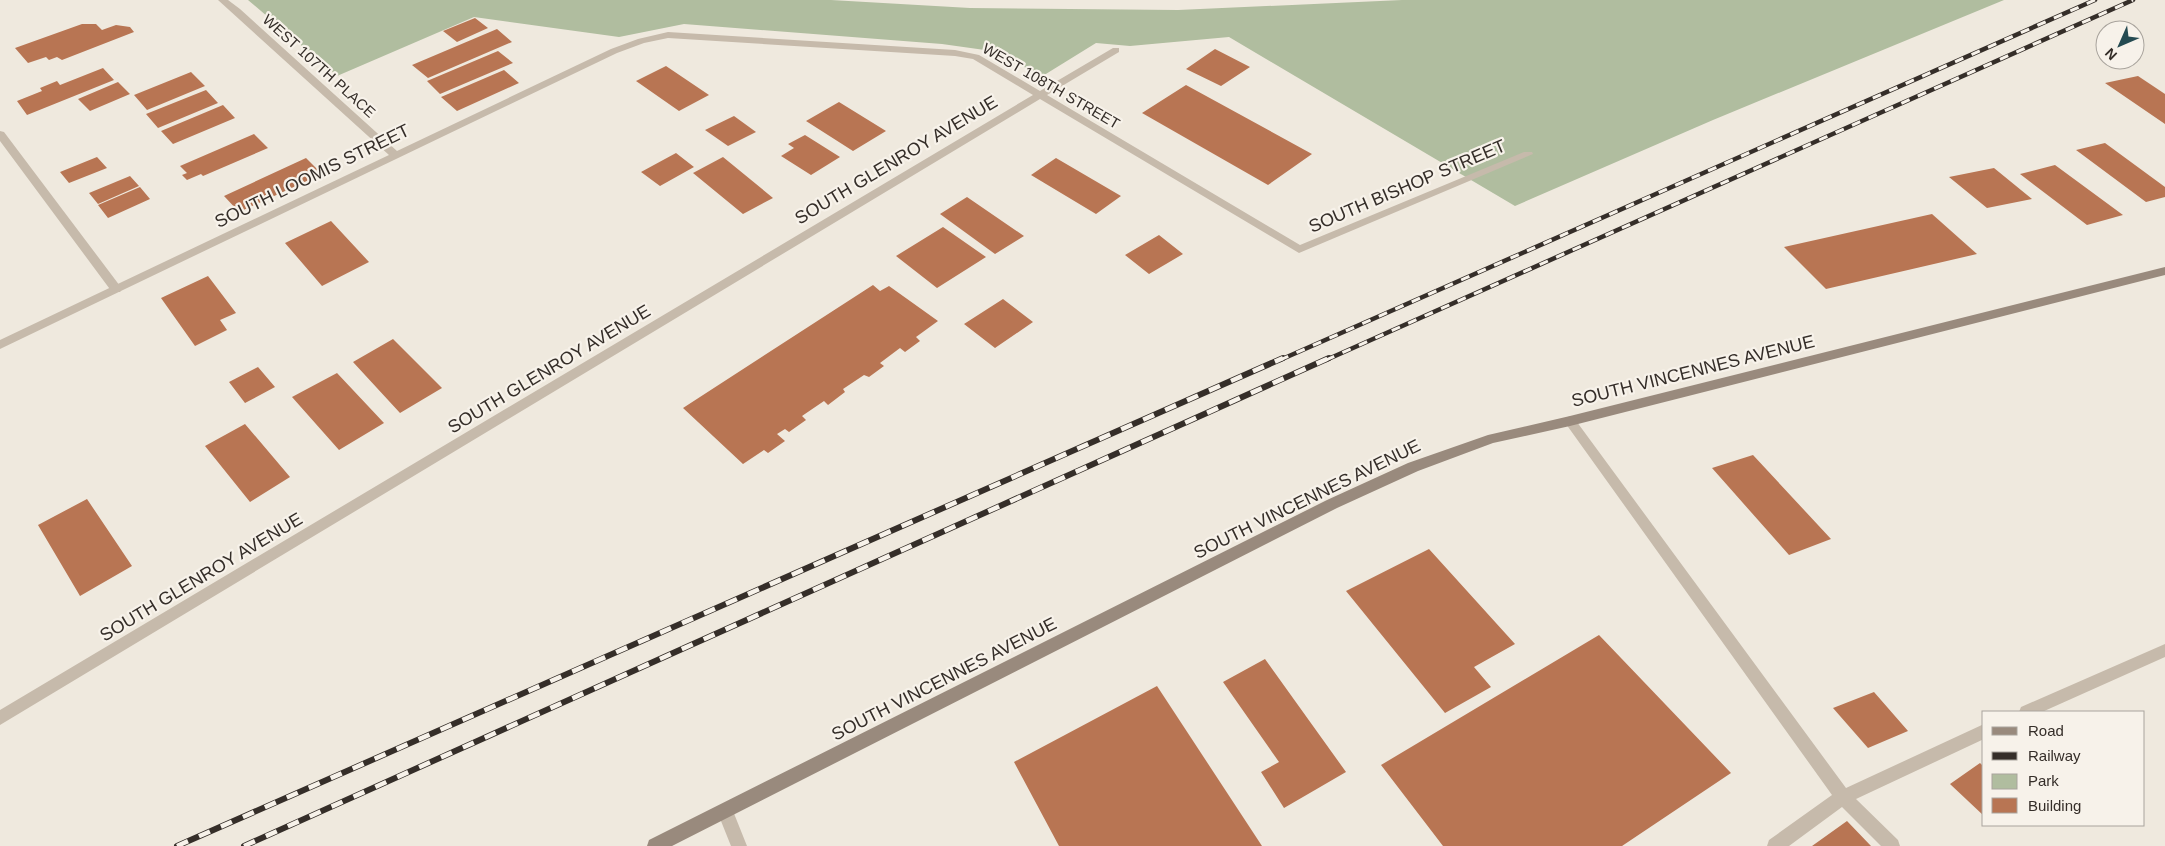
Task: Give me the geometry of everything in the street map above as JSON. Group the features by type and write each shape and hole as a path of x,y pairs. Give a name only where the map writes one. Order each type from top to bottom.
{"main road":[{"name":"SOUTH VINCENNES AVENUE","path":"655,846 1324,509 1413,467 1492,438 1570,421 2164,272"}],"street":[{"name":"WEST 107TH PLACE","path":"222,0 237,11 395,155"},
{"name":"WEST 108TH STREET","path":"641,41 668,35 689,35 955,53 976,57 1298,249"},
{"name":"SOUTH LOOMIS STREET","path":"0,345 395,155 606,55 641,41"},
{"name":"SOUTH GLENROY AVENUE","path":"0,718 1116,50"},
{"path":"0,134 116,289"},
{"name":"SOUTH BISHOP STREET","path":"1298,249 1528,154"},
{"path":"1570,421 1843,797 1892,846"},
{"path":"2028,711 2165,650"},
{"path":"1775,846 1843,797 1982,732"},
{"path":"725,811 739,846"}],"green space":[{"path":"248,0 831,0 970,8 1178,10 1402,0 2004,0 1713,120 1515,206 1229,37 1130,46 1096,43 1041,77 999,52 942,44 684,24 619,37 474,17 337,76"}],"building":[{"path":"475,18 488,28 457,42 443,31"},
{"path":"82,24 96,24 102,30 116,25 130,27 134,32 62,60 57,57 49,60 46,57 28,63 15,48"},
{"path":"497,29 512,42 428,78 412,65"},
{"path":"1215,49 1250,67 1221,86 1186,69"},
{"path":"498,51 513,63 440,94 427,81"},
{"path":"666,66 709,95 679,111 636,81"},
{"path":"103,68 114,80 27,115 17,101 42,91 40,88 57,81 60,85"},
{"path":"504,70 519,83 457,111 441,97"},
{"path":"191,72 205,86 147,110 134,95"},
{"path":"2138,76 2165,94 2165,124 2105,83"},
{"path":"118,82 130,94 90,111 78,99"},
{"path":"1186,85 1312,154 1268,185 1142,113"},
{"path":"206,90 218,103 158,128 146,114"},
{"path":"839,102 886,131 853,151 806,121"},
{"path":"223,105 235,118 173,144 161,131"},
{"path":"734,116 756,132 728,146 705,130"},
{"path":"254,134 268,148 203,176 201,174 187,180 182,175 187,173 180,166"},
{"path":"805,135 840,157 811,175 781,156 794,148 788,144"},
{"path":"2105,143 2165,187 2165,197 2146,202 2076,150"},
{"path":"676,153 694,167 660,186 641,172"},
{"path":"97,157 107,168 69,183 60,172"},
{"path":"723,157 773,198 743,214 693,173"},
{"path":"306,158 322,174 239,212 224,196"},
{"path":"1056,158 1121,196 1096,214 1031,175"},
{"path":"2055,165 2123,215 2087,225 2020,174"},
{"path":"1994,168 2032,199 1987,208 1949,177"},
{"path":"130,176 139,186 98,204 89,193"},
{"path":"140,187 150,199 108,218 98,205"},
{"path":"967,197 1024,236 995,254 940,214"},
{"path":"1932,214 1977,254 1826,289 1784,247"},
{"path":"331,221 369,262 322,286 285,243"},
{"path":"943,227 986,257 937,288 896,256"},
{"path":"1159,235 1183,254 1149,274 1125,255"},
{"path":"208,276 236,313 220,320 227,330 195,346 161,298"},
{"path":"873,285 880,291 889,286 938,321 916,337 920,341 905,352 900,348 880,363 884,366 869,377 864,375 843,389 845,392 828,405 824,401 802,416 806,420 789,432 785,429 777,434 785,441 768,453 764,450 743,464 683,408"},
{"path":"1003,299 1033,322 995,348 964,324"},
{"path":"393,339 442,388 400,413 353,362"},
{"path":"258,367 275,387 245,403 229,382"},
{"path":"337,373 384,423 339,450 292,397"},
{"path":"245,424 290,477 250,502 205,446"},
{"path":"1753,455 1831,539 1789,555 1712,468"},
{"path":"87,499 132,566 80,596 38,525"},
{"path":"1429,549 1515,644 1474,667 1491,687 1445,713 1346,591"},
{"path":"1599,635 1731,773 1622,846 1443,846 1381,765"},
{"path":"1265,659 1346,772 1284,808 1261,772 1279,762 1223,682"},
{"path":"1157,686 1262,846 1059,846 1014,762"},
{"path":"1874,692 1908,731 1868,748 1833,708"},
{"path":"1980,763 1982,765 1982,814 1950,784"},
{"path":"1847,821 1871,846 1812,846"}],"railway":[{"path":"1280,360 2095,0"},
{"path":"1326,360 2133,0"},
{"path":"177,846 1283,358"},
{"path":"244,846 1329,358"}]}
